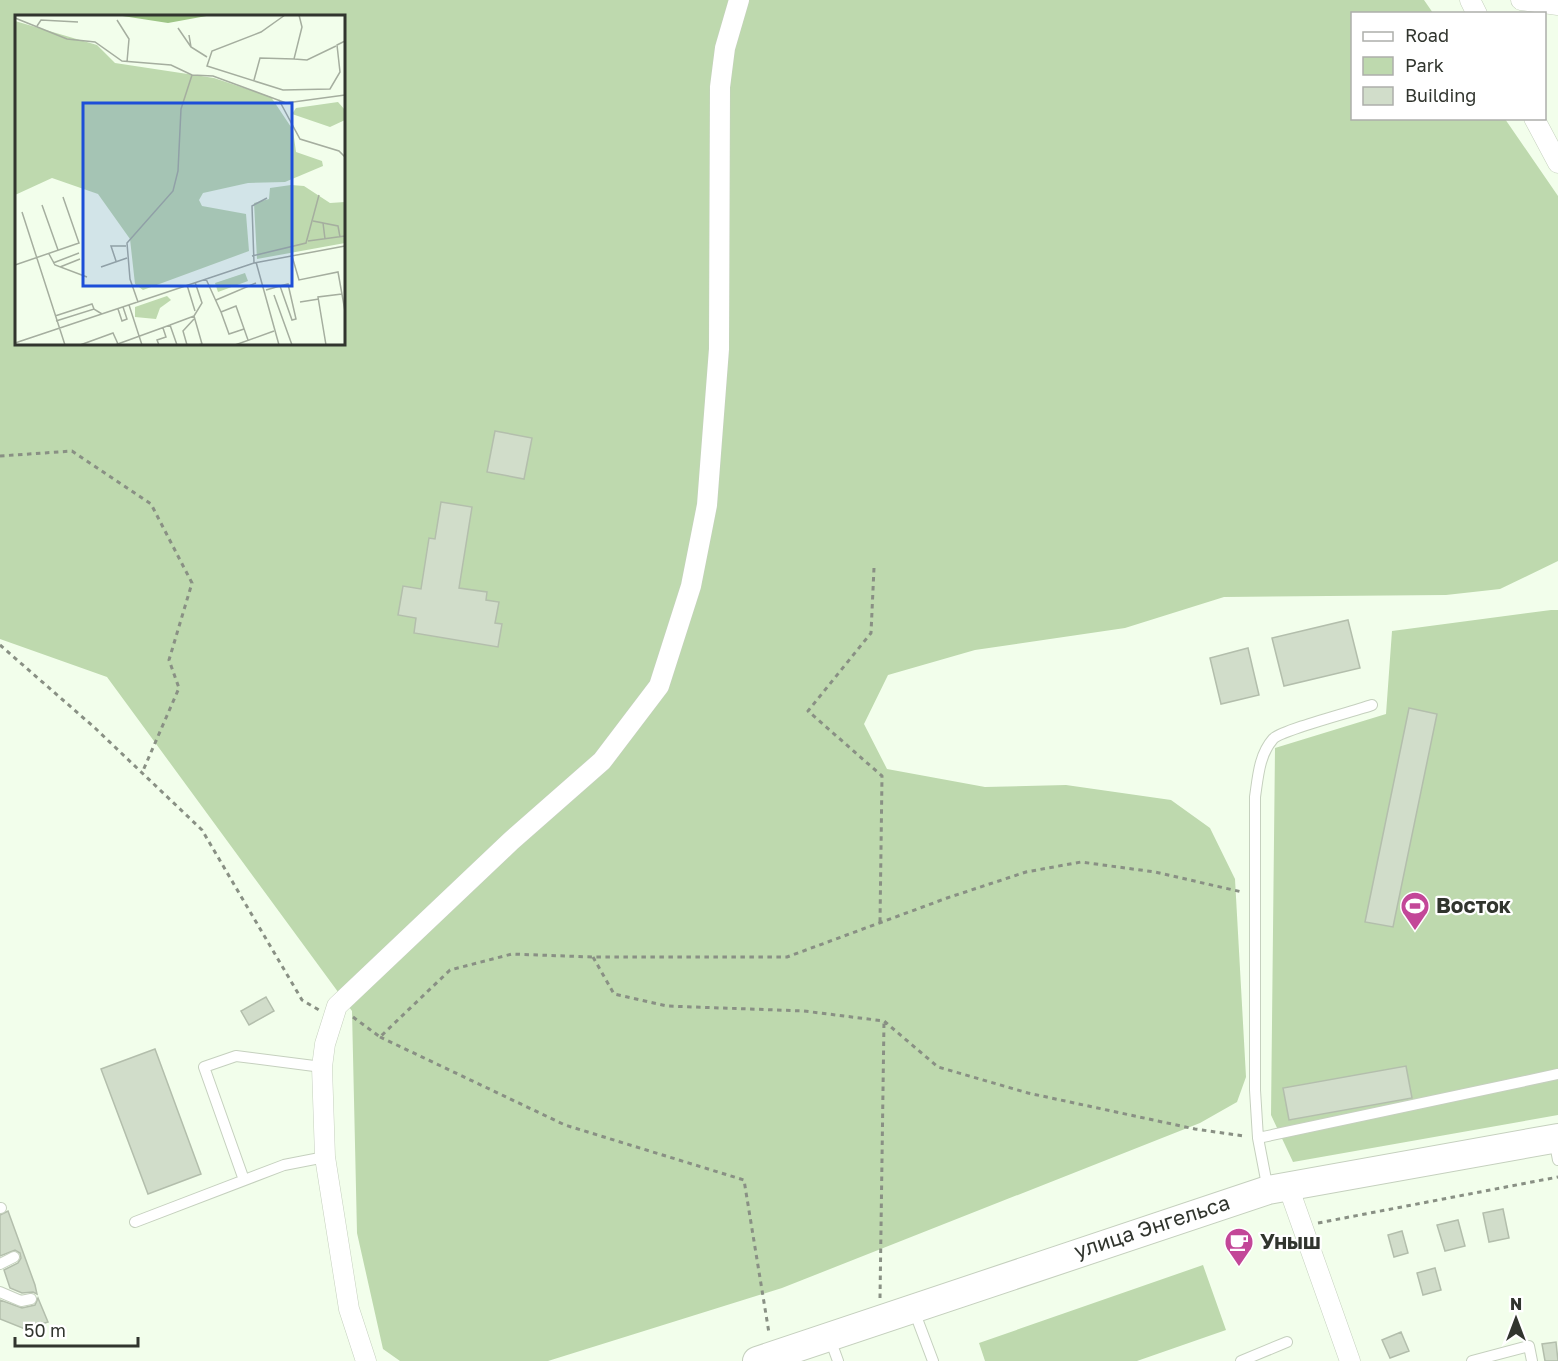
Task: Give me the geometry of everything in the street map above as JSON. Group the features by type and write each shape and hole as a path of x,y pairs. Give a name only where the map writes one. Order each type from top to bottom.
{"main road":[{"name":"улица Энгельса","path":"768,1359 834,1349 880,1319 1278,1188 1557,1146"}],"street":[{"path":"366,1361 349,1309 325,1157 322,1067 334,1011 511,841 602,761 659,686 691,586 707,505 719,349 720,87 725,48 739,0"},
{"path":"1521,0 1558,5"},
{"path":"1535,120 1558,163"},
{"path":"1278,1188 1303,1226 1350,1361"}],"lane":[{"path":"1278,1188 1258,1138 1256,797 1265,751 1275,736 1372,705"},
{"path":"244,1180 204,1067 236,1056 322,1067"},
{"path":"1258,1138 1558,1074"},
{"path":"135,1222 284,1165 325,1157"},
{"path":"0,1264 14,1257"},
{"path":"0,1292 21,1301 31,1299"},
{"path":"913,1308 933,1361"},
{"path":"1240,1361 1287,1342"},
{"path":"1472,1361 1529,1346 1532,1361"}],"path":[{"path":"0,456 72,450 151,504 192,583 169,660 179,688 142,773"},
{"path":"874,568 871,633 808,711 882,776 880,922"},
{"path":"0,645 95,728 202,831 302,1000 334,1011 380,1037 565,1125 744,1180 768,1359"},
{"path":"380,1037 450,970 512,954 593,957 787,957 880,922 1026,872 1081,862 1155,872 1256,895"},
{"path":"593,957 614,994 667,1006 804,1011 884,1021 938,1067 1028,1093 1195,1129 1258,1138"},
{"path":"880,1319 884,1021"},
{"path":"1303,1226 1558,1177"}],"green space":[{"path":"0,0 1424,0 1432,12 1351,12 1351,120 1506,120 1558,196 1558,561 1500,589 1446,595 1224,597 1125,628 975,650 888,675 864,724 887,769 985,787 1066,785 1171,800 1210,828 1235,879 1246,1077 1237,1102 1200,1123 782,1288 548,1361 400,1361 383,1349 357,1233 352,1011 107,677 0,639"},
{"name":"Восток","path":"1558,610 1558,1115 1293,1162 1271,1115 1275,748 1386,714 1392,631"},
{"path":"1203,1265 1226,1330 1137,1361 985,1361 979,1343"}],"building":[{"path":"495,431 532,438 524,479 487,472"},
{"path":"441,502 472,507 459,588 487,592 486,600 499,602 495,623 502,624 498,647 414,633 416,618 398,615 403,586 421,589 429,538 435,539"},
{"path":"1348,620 1360,668 1284,686 1272,638"},
{"path":"1248,648 1259,695 1221,704 1210,658"},
{"path":"1409,708 1437,714 1393,927 1365,922"},
{"path":"266,997 274,1011 249,1025 241,1011"},
{"path":"155,1049 201,1174 148,1194 101,1069"},
{"path":"1406,1066 1412,1098 1289,1120 1283,1088"},
{"path":"1503,1209 1509,1238 1489,1242 1483,1213"},
{"path":"8,1211 37,1294 22,1293 10,1288 4,1270 18,1263 21,1258 20,1253 15,1250 0,1256 0,1215"},
{"path":"1458,1220 1465,1246 1445,1251 1437,1225"},
{"path":"1402,1231 1408,1253 1394,1257 1388,1235"},
{"path":"1435,1268 1441,1290 1423,1295 1417,1273"},
{"path":"38,1298 48,1322 25,1329 0,1319 0,1300 22,1308 35,1305"},
{"path":"1401,1332 1409,1351 1390,1358 1382,1340"},
{"path":"1556,1342 1558,1361 1545,1361 1542,1344"}],"place":[{"name":"Восток","path":"1415,932"},
{"name":"Уныш","path":"1239,1268"}]}
